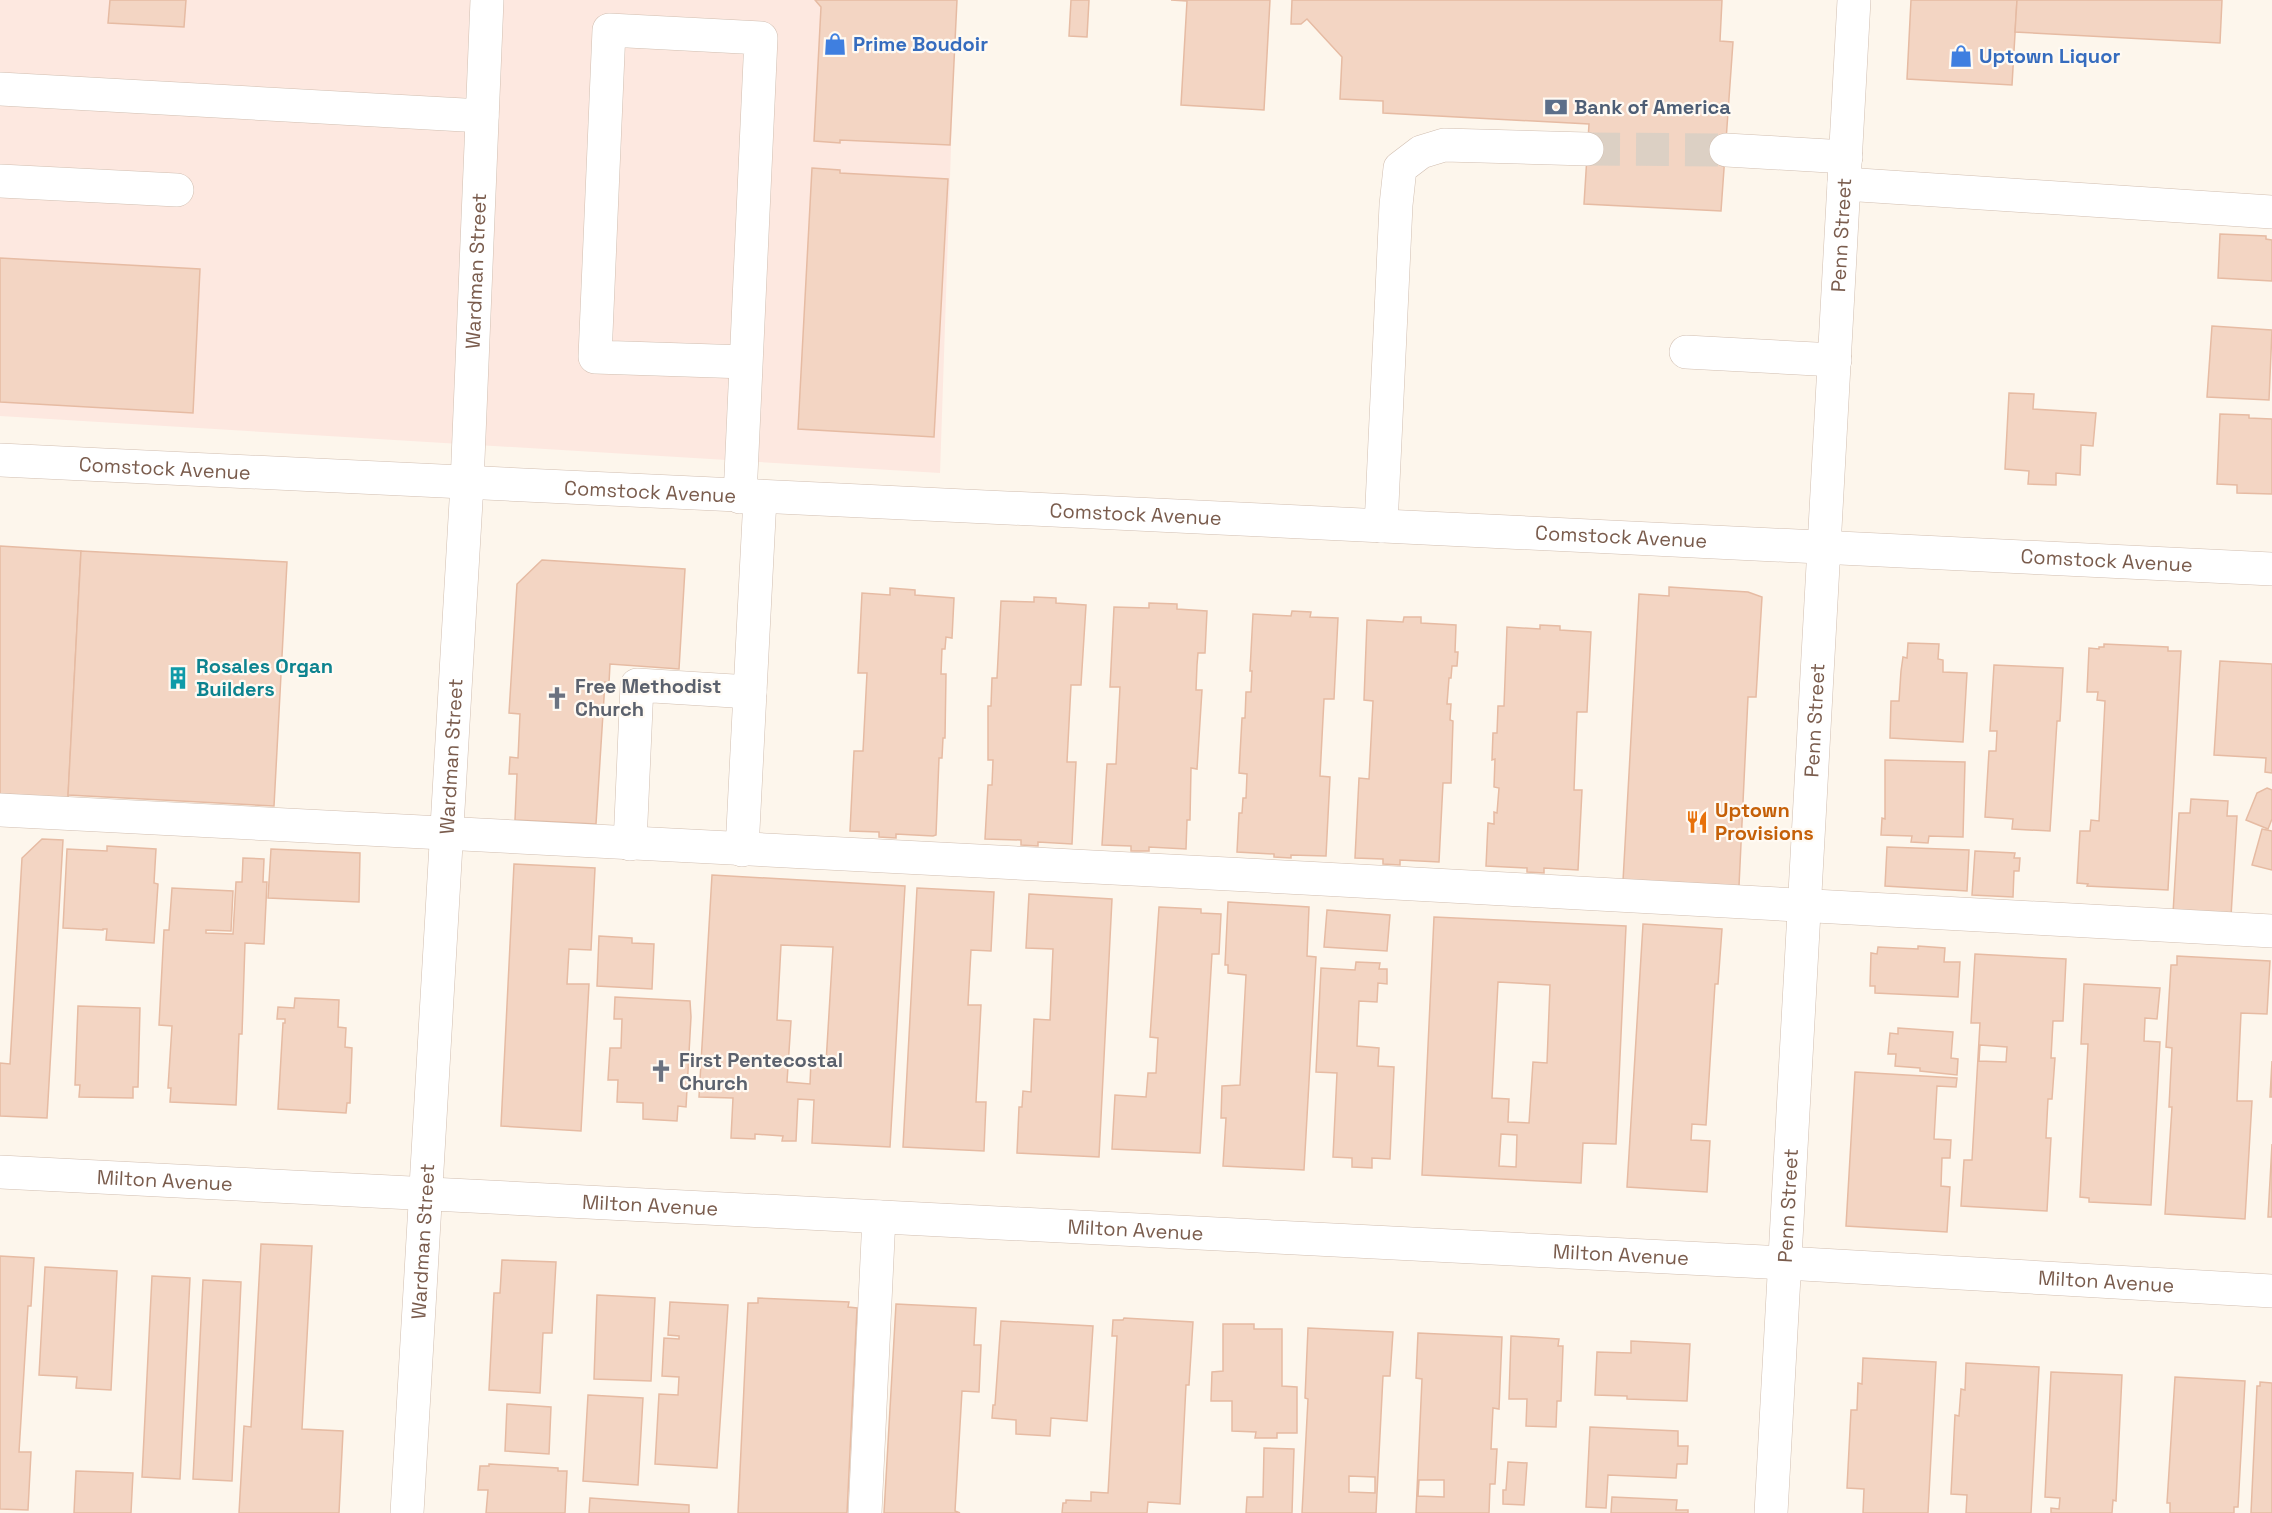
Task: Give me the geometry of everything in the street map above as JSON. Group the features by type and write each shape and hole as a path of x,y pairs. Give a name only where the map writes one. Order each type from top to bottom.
{"street":[{"name":"Wardman Street","path":"407,1513 467,484 487,0"},
{"name":"Penn Street","path":"1772,1513 1854,0"},
{"path":"742,850 750,692 750,497 746,362 761,38 609,30 595,357 746,362"},
{"path":"0,89 482,116"},
{"path":"1381,526 1392,275 1400,168 1420,152 1444,145 1587,149"},
{"path":"1726,150 1845,170 2272,212"},
{"path":"0,181 177,190"},
{"path":"1686,352 1835,360"},
{"name":"Comstock Avenue","path":"0,460 467,484 1824,545 2272,569"},
{"path":"630,844 637,685 750,692"},
{"path":"0,810 447,835 1805,903 2272,931"},
{"name":"Milton Avenue","path":"0,1172 1785,1263 2272,1292"},
{"path":"865,1513 879,1216"}],"shaded area":[{"path":"0,0 956,0 940,473 0,416"}],"building":[{"path":"110,0 186,0 184,27 108,23"},
{"path":"815,0 957,0 950,145 814,141 821,7"},
{"path":"1071,0 1089,0 1087,37 1069,36"},
{"path":"1171,0 1270,0 1264,110 1181,105 1187,1"},
{"name":"Bank of America","path":"1292,0 1722,0 1720,41 1733,42 1721,211 1584,204 1589,124 1383,113 1383,101 1340,99 1342,57 1307,19 1301,24 1291,24"},
{"name":"Uptown Liquor","path":"1911,0 2017,0 2012,85 1907,79"},
{"path":"2017,0 2222,0 2220,43 2015,32"},
{"path":"812,168 840,170 840,173 948,179 934,437 798,429"},
{"path":"2220,234 2266,236 2266,239 2272,240 2272,281 2218,278"},
{"path":"0,258 200,269 193,413 0,402"},
{"path":"2212,326 2272,330 2269,400 2207,397"},
{"path":"2009,393 2034,394 2033,409 2096,413 2093,446 2081,445 2080,475 2056,473 2056,485 2028,484 2029,471 2005,469"},
{"path":"2220,414 2272,419 2272,494 2237,493 2237,485 2217,484"},
{"path":"0,546 81,551 68,798 0,794"},
{"name":"Rosales Organ Builders","path":"81,551 287,562 274,806 68,795"},
{"name":"Free Methodist Church","path":"542,560 685,569 679,669 610,664 609,683 605,682 596,824 515,820 517,774 509,774 510,757 518,758 520,714 509,713 517,584"},
{"path":"1669,587 1748,592 1762,597 1756,697 1748,697 1739,886 1623,881 1639,594 1669,596"},
{"path":"890,588 915,590 915,595 954,598 952,638 946,637 945,649 942,649 941,674 946,674 945,738 943,738 942,758 939,758 936,835 933,836 896,834 896,838 879,837 879,832 850,831 854,751 863,751 867,673 858,673 862,593 890,595"},
{"path":"1034,597 1056,598 1056,603 1086,605 1081,685 1071,685 1067,762 1076,762 1072,844 1038,842 1038,846 1021,845 1021,840 985,839 988,785 992,785 993,760 988,760 988,706 991,706 992,678 997,678 1001,601 1034,602"},
{"path":"1149,603 1177,604 1177,609 1207,611 1205,653 1198,653 1196,690 1202,690 1197,769 1191,768 1190,820 1187,820 1186,849 1149,847 1149,851 1131,851 1131,846 1102,845 1107,764 1116,764 1120,687 1110,687 1114,607 1149,608"},
{"path":"1292,611 1311,612 1310,617 1338,618 1334,699 1324,699 1320,776 1330,777 1326,856 1291,855 1291,858 1274,857 1274,854 1237,852 1239,813 1242,813 1243,798 1246,798 1247,774 1239,773 1242,718 1245,718 1246,692 1251,692 1253,614 1291,616"},
{"path":"1404,617 1421,617 1421,623 1456,625 1455,652 1458,652 1457,666 1452,666 1451,678 1449,678 1447,704 1451,704 1450,720 1453,721 1451,783 1443,783 1439,862 1400,860 1400,865 1383,864 1383,859 1355,858 1359,778 1369,779 1373,701 1364,700 1367,620 1403,622"},
{"path":"1540,625 1560,626 1560,630 1591,632 1587,712 1577,712 1574,790 1582,790 1578,870 1544,868 1544,873 1527,872 1527,868 1486,866 1488,823 1494,824 1494,812 1497,813 1499,788 1494,787 1493,733 1497,733 1498,706 1504,706 1507,627 1540,629"},
{"path":"1908,643 1939,644 1938,659 1943,660 1943,672 1967,673 1963,742 1890,738 1891,701 1899,701 1903,657 1907,658"},
{"path":"2104,644 2168,647 2168,651 2181,651 2168,890 2087,886 2088,884 2077,883 2080,831 2090,831 2091,820 2099,821 2105,701 2097,700 2098,692 2087,692 2089,648 2099,649 2099,647 2104,647"},
{"path":"2220,661 2272,664 2272,773 2265,772 2266,758 2214,755"},
{"path":"1994,665 2063,668 2050,831 2012,829 2013,819 1985,817 1989,751 1996,751 1997,731 1990,731"},
{"path":"1885,760 1965,762 1963,837 1929,836 1928,843 1911,842 1912,836 1881,835 1882,818 1885,819"},
{"path":"2267,788 2272,790 2272,819 2268,829 2246,820 2257,793"},
{"path":"2191,799 2228,801 2227,816 2237,816 2231,916 2173,913 2179,813 2190,813"},
{"path":"2262,829 2272,831 2272,870 2252,865"},
{"path":"42,839 63,840 47,1118 0,1116 0,1063 10,1064 22,858"},
{"path":"107,846 156,849 154,883 158,884 154,943 106,940 107,929 63,928 67,849 107,851"},
{"path":"1887,847 1969,850 1967,891 1885,886"},
{"path":"271,849 360,853 359,902 268,898"},
{"path":"1975,851 2015,853 2014,858 2020,858 2019,871 2014,871 2013,897 1972,895"},
{"path":"243,858 264,859 263,882 267,882 264,944 245,943 242,1034 239,1034 236,1105 170,1102 171,1088 168,1088 172,1026 159,1025 164,930 169,930 172,888 233,891 231,931 206,930 206,933 233,934 236,882 242,882"},
{"path":"514,864 595,868 591,950 569,949 567,984 589,984 581,1131 501,1126"},
{"path":"712,875 905,886 890,1147 812,1143 814,1100 798,1099 796,1141 782,1141 783,1136 755,1134 755,1139 731,1138 733,1098 699,1097","holes":["781,945 833,947 826,1063 811,1062 810,1084 787,1082 791,1021 777,1020"]},
{"path":"917,888 994,892 991,951 971,950 968,1005 981,1005 976,1102 986,1102 984,1151 903,1147"},
{"path":"1029,894 1112,899 1099,1157 1017,1153 1019,1107 1022,1107 1023,1091 1031,1092 1034,1019 1050,1020 1053,949 1026,948"},
{"path":"1228,902 1309,907 1307,956 1316,957 1304,1170 1223,1166 1226,1118 1221,1118 1222,1086 1240,1085 1246,975 1228,973 1228,965 1225,965"},
{"path":"1159,907 1201,909 1201,913 1221,914 1219,954 1212,954 1200,1153 1112,1149 1115,1095 1146,1097 1148,1073 1156,1073 1158,1038 1150,1037"},
{"path":"1327,910 1390,915 1387,951 1324,947"},
{"path":"1434,917 1626,926 1616,1144 1583,1143 1581,1183 1422,1175","holes":["1498,982 1550,985 1547,1063 1533,1062 1529,1123 1508,1122 1509,1099 1492,1098","1501,1134 1517,1135 1516,1167 1499,1166"]},
{"path":"1643,924 1722,929 1718,984 1715,984 1706,1125 1692,1124 1691,1140 1710,1141 1707,1192 1627,1187"},
{"path":"599,936 632,938 632,943 654,944 652,989 597,986"},
{"path":"1918,946 1945,948 1944,962 1960,962 1958,997 1875,993 1875,986 1870,986 1871,953 1877,954 1878,947 1918,949"},
{"path":"1975,954 2066,959 2063,1021 2053,1021 2051,1058 2055,1058 2052,1099 2048,1099 2046,1138 2051,1138 2047,1211 1961,1206 1964,1160 1972,1160 1980,1023 1971,1023","holes":["1980,1045 2007,1047 2006,1062 1979,1061"]},
{"path":"2177,956 2270,961 2267,1014 2241,1013 2237,1101 2252,1101 2245,1219 2165,1214 2172,1107 2169,1107 2172,1048 2166,1047 2171,965 2177,965"},
{"path":"1356,962 1380,963 1379,969 1387,969 1387,984 1378,983 1377,1002 1359,1001 1357,1046 1379,1048 1378,1066 1394,1067 1390,1159 1372,1158 1372,1168 1352,1167 1352,1158 1333,1157 1337,1073 1316,1072 1321,968 1355,970"},
{"path":"2084,984 2160,988 2157,1019 2145,1018 2144,1041 2160,1042 2151,1205 2089,1202 2089,1198 2080,1197 2088,1044 2081,1044"},
{"path":"615,997 690,1001 686,1107 678,1106 677,1121 643,1119 643,1103 617,1102 618,1080 608,1080 610,1048 621,1048 622,1019 614,1019"},
{"path":"295,998 339,1000 338,1027 346,1028 345,1047 352,1048 350,1103 347,1103 346,1113 278,1109 285,1019 277,1019 278,1007 294,1008"},
{"path":"78,1006 140,1008 138,1087 133,1087 133,1098 79,1097 80,1085 75,1085"},
{"path":"1898,1028 1953,1032 1951,1058 1958,1059 1957,1075 1895,1066 1896,1054 1888,1054 1890,1033 1898,1034"},
{"path":"2272,1061 2272,1097 2270,1097"},
{"path":"1855,1072 1957,1078 1956,1087 1937,1086 1934,1139 1951,1140 1950,1158 1942,1158 1941,1186 1950,1187 1947,1232 1846,1226"},
{"path":"2272,1144 2272,1217 2268,1217"},
{"path":"261,1244 312,1246 302,1429 343,1431 339,1513 239,1513 244,1426 251,1427"},
{"path":"0,1256 34,1258 31,1306 28,1306 19,1452 31,1452 28,1510 0,1509"},
{"path":"502,1260 556,1262 552,1333 543,1333 540,1393 489,1390 494,1293 500,1293"},
{"path":"45,1267 117,1271 111,1390 76,1388 77,1377 39,1375"},
{"path":"152,1276 190,1278 180,1479 142,1477"},
{"path":"203,1280 241,1282 232,1481 193,1479"},
{"path":"597,1295 655,1298 651,1381 594,1379"},
{"path":"758,1298 849,1302 848,1307 857,1308 847,1513 738,1513 748,1303 758,1303"},
{"path":"670,1302 728,1305 717,1468 655,1464 659,1394 678,1395 679,1377 662,1376 664,1338 679,1339 679,1336 668,1335"},
{"path":"896,1304 976,1308 974,1345 981,1345 979,1392 962,1391 955,1511 960,1513 884,1513"},
{"path":"1124,1318 1193,1322 1189,1385 1186,1385 1180,1504 1148,1502 1147,1513 1062,1513 1063,1503 1066,1503 1066,1500 1091,1501 1091,1492 1108,1493 1117,1336 1112,1336 1113,1320"},
{"path":"1001,1321 1093,1326 1087,1421 1051,1418 1050,1436 1016,1434 1016,1420 992,1418"},
{"path":"1223,1324 1254,1324 1254,1329 1282,1329 1282,1386 1297,1387 1297,1433 1277,1433 1277,1438 1255,1438 1256,1432 1232,1431 1232,1401 1211,1401 1212,1372 1223,1371"},
{"path":"1308,1328 1393,1332 1390,1376 1383,1376 1376,1513 1302,1513 1308,1399 1305,1398","holes":["1349,1476 1375,1477 1375,1493 1349,1492"]},
{"path":"1418,1333 1502,1337 1499,1409 1493,1408 1491,1449 1497,1449 1495,1484 1490,1484 1489,1513 1416,1513 1422,1379 1416,1378","holes":["1419,1480 1444,1480 1444,1497 1418,1496"]},
{"path":"1511,1336 1559,1339 1558,1346 1563,1346 1561,1401 1557,1401 1556,1427 1526,1426 1527,1399 1509,1399"},
{"path":"1631,1341 1690,1344 1687,1401 1627,1399 1627,1396 1595,1395 1597,1352 1631,1353"},
{"path":"1863,1358 1936,1362 1928,1513 1863,1513 1864,1489 1847,1488 1851,1410 1857,1410 1858,1383 1862,1384"},
{"path":"1966,1363 2039,1367 2031,1513 1966,1513 1967,1495 1951,1494 1955,1415 1959,1416 1961,1389 1965,1390"},
{"path":"2051,1372 2122,1375 2116,1501 2113,1500 2112,1513 2051,1513 2051,1508 2059,1509 2060,1498 2045,1497"},
{"path":"2175,1377 2245,1381 2238,1507 2234,1507 2234,1513 2170,1513 2170,1503 2167,1503"},
{"path":"2260,1382 2272,1383 2272,1513 2251,1513 2257,1386 2260,1386"},
{"path":"588,1395 643,1398 638,1485 583,1481"},
{"path":"507,1404 551,1407 549,1454 505,1451"},
{"path":"1590,1427 1678,1431 1678,1446 1688,1446 1687,1464 1677,1464 1676,1478 1608,1475 1606,1508 1586,1507"},
{"path":"1264,1448 1294,1449 1292,1513 1246,1513 1247,1497 1263,1497"},
{"path":"1508,1462 1527,1463 1524,1505 1503,1504"},
{"path":"489,1464 558,1468 558,1471 567,1471 565,1513 486,1513 488,1490 478,1490 480,1466 489,1466"},
{"path":"76,1471 133,1473 131,1513 74,1513"},
{"path":"1612,1497 1677,1500 1676,1510 1688,1510 1688,1513 1611,1513"},
{"path":"590,1498 689,1505 689,1513 589,1513"}],"tunnel":[{"path":"1587,149 1726,150"}],"place":[{"name":"Prime Boudoir","path":"835,44"},
{"name":"Uptown Liquor","path":"1961,56"},
{"name":"Bank of America","path":"1556,107"},
{"name":"Rosales Organ Builders","path":"178,678"},
{"name":"Free Methodist Church","path":"557,698"},
{"name":"Uptown Provisions","path":"1697,822"},
{"name":"First Pentecostal Church","path":"661,1071"}]}
